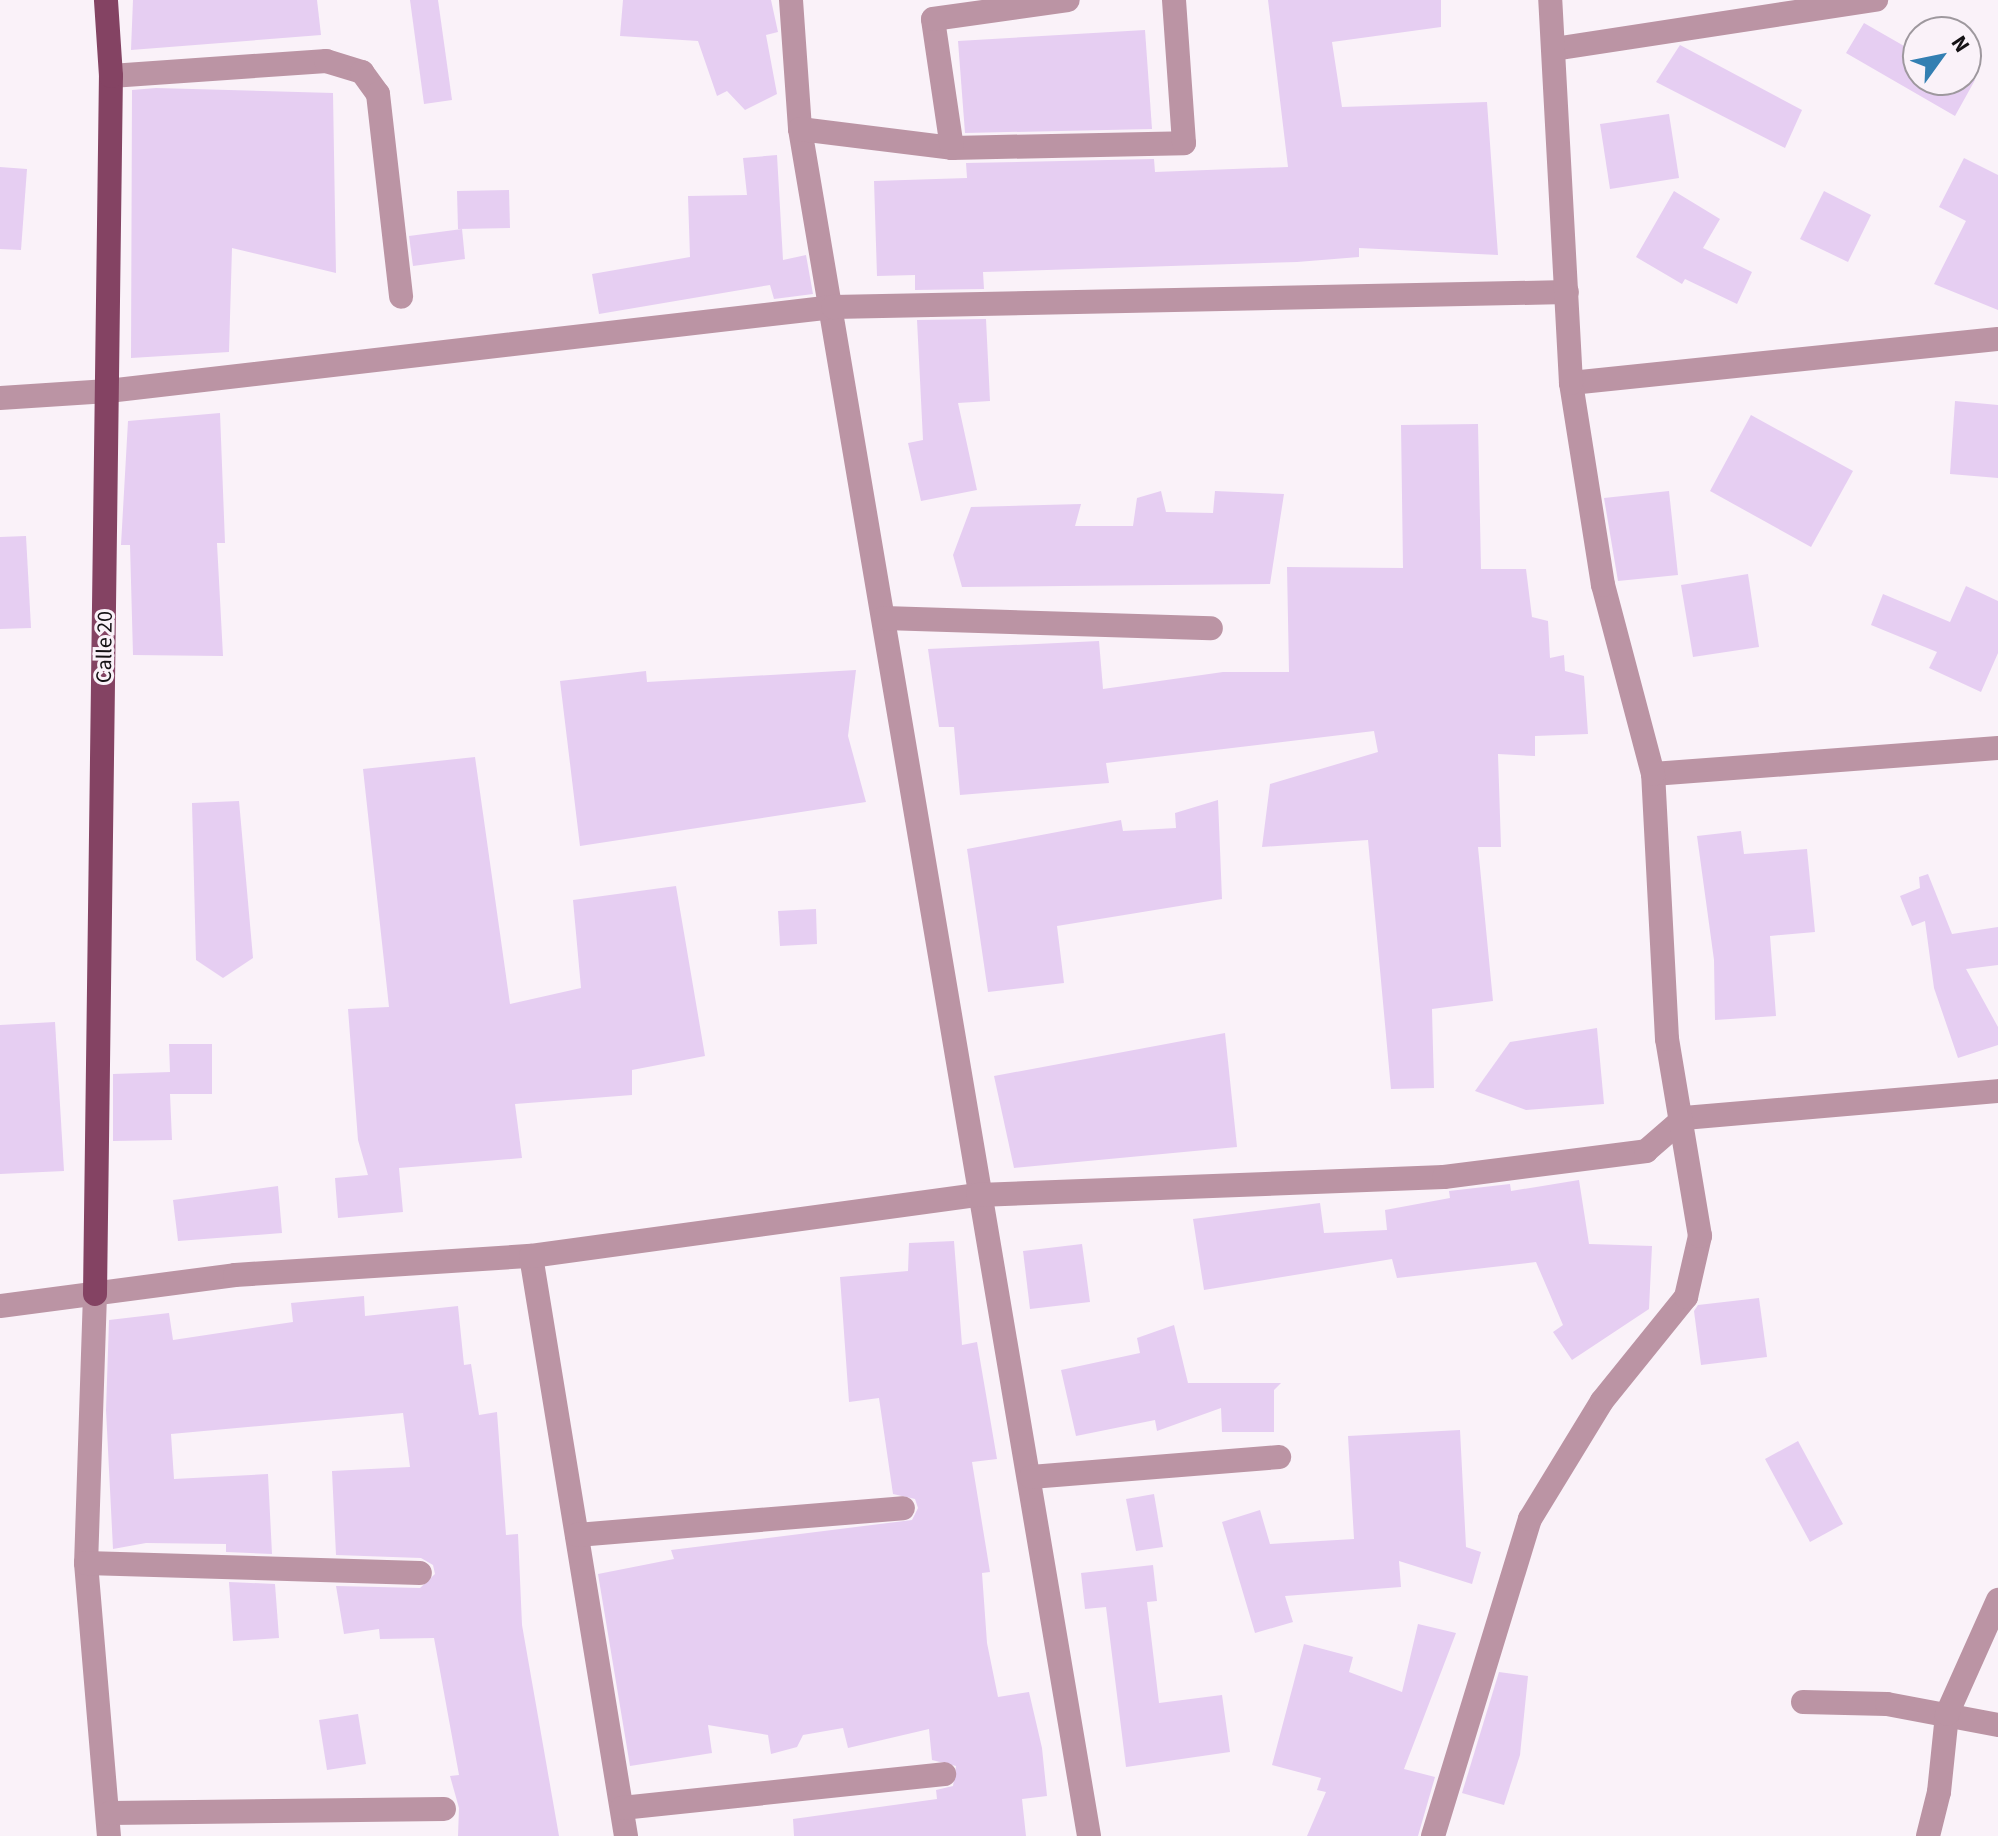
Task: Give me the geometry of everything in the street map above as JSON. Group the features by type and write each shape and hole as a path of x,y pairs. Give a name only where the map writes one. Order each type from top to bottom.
{"main road":[{"name":"Calle 20","path":"95,1294 111,76 106,0"}],"street":[{"path":"791,0 800,129 833,307 978,1195 1031,1477 1089,1836"},
{"path":"952,148 933,19 1068,0"},
{"path":"800,129 952,148 1184,143 1174,0"},
{"path":"1433,1836 1530,1519 1584,1426 1674,1316 1693,1277 1700,1236 1684,1118 1667,1039 1653,774 1603,585 1571,383 1550,0"},
{"path":"1554,49 1876,0"},
{"path":"111,76 326,61 362,72 378,94 401,297"},
{"path":"0,398 108,391 833,307 1567,292"},
{"path":"1571,383 1998,339"},
{"path":"884,618 1211,628"},
{"path":"1653,774 1998,748"},
{"path":"0,1306 235,1275 531,1256 978,1195 1444,1177 1646,1151 1684,1118 1998,1091"},
{"path":"531,1256 626,1836"},
{"path":"95,1294 86,1563 109,1824 444,1809"},
{"path":"1031,1477 1279,1457"},
{"path":"577,1535 903,1508"},
{"path":"86,1563 420,1573"},
{"path":"1928,1836 1939,1792 1947,1714 1998,1600"},
{"path":"1803,1702 1849,1700 1947,1714 1998,1725"},
{"path":"622,1808 944,1774"}],"building":[{"path":"133,0 317,0 321,35 131,50"},
{"path":"410,0 438,0 452,100 424,104"},
{"path":"623,0 771,0 778,32 766,35 777,94 745,110 727,91 717,96 698,41 620,36"},
{"path":"1268,0 1441,0 1441,27 1332,42 1342,107 1487,102 1498,255 1359,248 1359,257 1297,262 983,272 984,289 915,290 915,275 877,276 874,181 967,178 966,163 1154,159 1155,172 1288,167"},
{"path":"1864,23 1902,45 1902,85 1846,53"},
{"path":"1145,30 1152,129 965,133 958,41"},
{"path":"1680,45 1802,110 1785,148 1656,82"},
{"path":"132,90 333,93 336,273 232,248 229,352 131,358"},
{"path":"1920,96 1966,96 1955,116"},
{"path":"1669,114 1679,178 1610,189 1600,124"},
{"path":"777,155 783,260 806,255 813,294 774,299 770,285 599,314 592,274 690,257 688,196 747,195 743,158"},
{"path":"1964,158 1998,175 1998,310 1934,284 1966,221 1939,207"},
{"path":"0,167 27,169 21,250 0,249"},
{"path":"509,190 510,228 458,229 457,191"},
{"path":"1674,191 1720,219 1703,248 1752,272 1737,304 1685,279 1682,284 1636,257"},
{"path":"1824,191 1871,215 1848,262 1800,239"},
{"path":"462,229 465,259 413,266 409,236"},
{"path":"986,319 990,401 958,403 977,490 921,501 908,443 923,440 917,320"},
{"path":"1955,401 1998,405 1998,478 1950,474"},
{"path":"220,413 225,543 217,543 223,656 133,655 130,545 121,545 128,421"},
{"path":"1751,415 1853,471 1811,547 1710,491"},
{"path":"1478,424 1481,569 1526,569 1532,617 1548,621 1550,658 1564,655 1565,671 1584,676 1588,734 1535,736 1535,756 1498,754 1501,847 1478,847 1493,1001 1432,1009 1434,1088 1391,1089 1368,840 1262,847 1270,784 1378,752 1374,731 1106,763 1109,783 960,795 954,727 939,727 928,649 1099,641 1103,689 1223,672 1289,672 1287,567 1403,568 1401,425"},
{"path":"1161,491 1166,512 1213,513 1215,491 1284,494 1270,584 962,587 953,555 971,507 1081,504 1075,526 1133,526 1137,498"},
{"path":"1669,491 1678,575 1618,581 1604,498"},
{"path":"26,536 31,628 0,629 0,537"},
{"path":"1748,574 1759,647 1693,657 1681,585"},
{"path":"1966,586 1998,601 1998,653 1981,692 1929,668 1937,652 1871,625 1883,594 1950,622"},
{"path":"856,670 848,736 866,802 580,846 560,681 646,671 647,682"},
{"path":"475,757 510,1004 581,988 573,900 676,886 705,1056 632,1070 632,1095 515,1104 522,1158 399,1168 403,1212 338,1218 335,1178 368,1175 358,1140 348,1009 389,1007 363,769"},
{"path":"1218,800 1222,899 1057,926 1064,983 988,992 967,849 1121,820 1123,831 1176,828 1175,813"},
{"path":"239,801 253,958 223,978 196,960 192,803"},
{"path":"1741,831 1744,854 1807,849 1815,932 1770,936 1776,1016 1715,1020 1714,960 1697,836"},
{"path":"1928,874 1952,934 1998,927 1998,965 1966,969 1998,1027 1998,1045 1958,1058 1934,988 1925,921 1912,926 1900,896 1920,888 1919,877"},
{"path":"816,909 817,944 780,946 778,911"},
{"path":"55,1022 64,1171 0,1174 0,1025"},
{"path":"1597,1028 1604,1104 1526,1110 1475,1091 1510,1042"},
{"path":"1225,1033 1237,1147 1014,1168 994,1076"},
{"path":"169,1044 212,1044 212,1094 170,1094 172,1140 113,1141 113,1074 170,1072"},
{"path":"1579,1180 1589,1244 1652,1246 1649,1309 1572,1360 1553,1332 1563,1325 1536,1262 1397,1278 1392,1259 1204,1290 1193,1219 1320,1203 1324,1233 1387,1230 1385,1210 1450,1198 1449,1191 1510,1184 1511,1191"},
{"path":"278,1186 282,1233 178,1241 173,1200"},
{"path":"954,1241 962,1345 977,1342 997,1459 972,1462 990,1572 982,1573 987,1643 998,1697 1029,1692 1042,1748 1047,1796 1022,1799 1026,1836 794,1836 793,1819 937,1799 936,1790 953,1786 956,1766 932,1760 929,1729 848,1748 843,1728 803,1735 797,1747 771,1754 768,1735 708,1725 712,1753 630,1766 598,1574 674,1559 671,1550 912,1520 918,1508 915,1499 893,1494 879,1398 849,1402 840,1277 908,1271 909,1243"},
{"path":"1082,1244 1090,1302 1030,1309 1023,1251"},
{"path":"364,1296 365,1316 458,1306 464,1365 471,1364 479,1415 497,1412 506,1535 518,1534 522,1625 559,1836 458,1836 459,1808 450,1776 459,1775 434,1638 380,1639 379,1629 344,1634 336,1586 420,1588 435,1574 433,1565 421,1558 336,1555 332,1471 410,1467 403,1413 171,1434 174,1479 268,1474 272,1554 226,1552 226,1544 146,1543 113,1549 106,1410 109,1320 169,1313 173,1340 293,1322 291,1303"},
{"path":"1759,1298 1767,1357 1701,1365 1694,1311 1698,1305"},
{"path":"1174,1325 1188,1383 1281,1383 1274,1390 1274,1432 1222,1432 1221,1408 1157,1431 1155,1420 1076,1436 1061,1370 1140,1353 1137,1338"},
{"path":"1460,1430 1466,1547 1481,1552 1472,1584 1399,1561 1401,1587 1285,1596 1293,1622 1255,1633 1222,1522 1260,1510 1270,1544 1354,1539 1348,1436"},
{"path":"1798,1441 1843,1524 1810,1542 1765,1459"},
{"path":"1154,1494 1163,1547 1136,1551 1126,1499"},
{"path":"1153,1565 1157,1601 1147,1602 1159,1703 1222,1695 1230,1752 1126,1767 1106,1607 1085,1609 1081,1573"},
{"path":"229,1582 275,1584 279,1638 233,1641"},
{"path":"1418,1624 1456,1633 1404,1769 1435,1777 1418,1836 1307,1836 1326,1792 1317,1790 1321,1778 1272,1765 1304,1644 1353,1657 1349,1672 1402,1692"},
{"path":"1499,1672 1528,1676 1520,1755 1504,1805 1462,1793"},
{"path":"358,1714 366,1764 327,1770 319,1720"}]}
